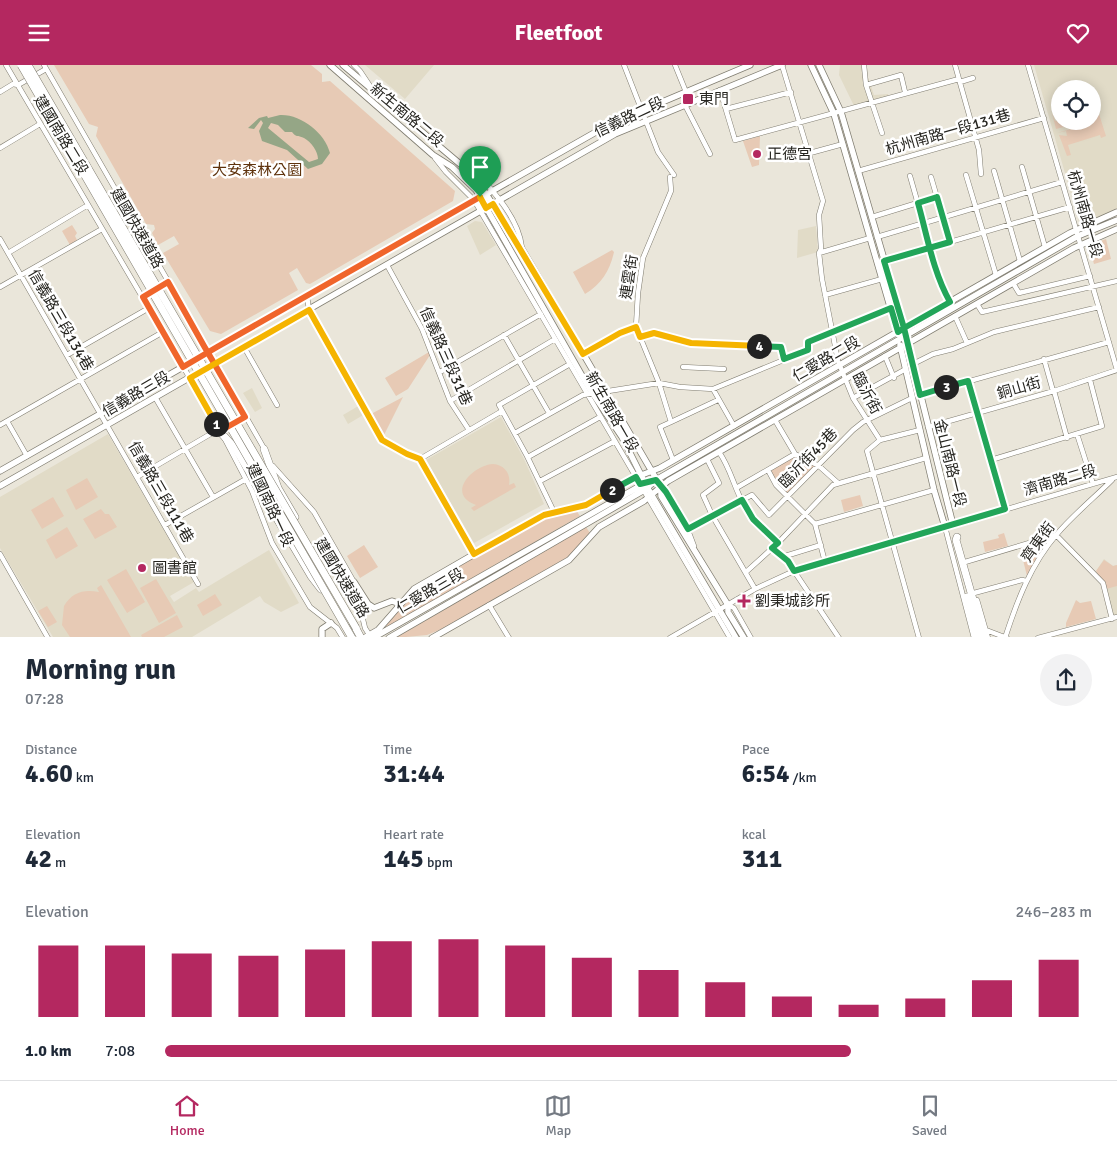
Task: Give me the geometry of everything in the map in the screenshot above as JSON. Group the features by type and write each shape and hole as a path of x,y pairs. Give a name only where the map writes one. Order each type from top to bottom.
{"highway":[{"name":"建國快速道路","path":"21,65 352,637"},
{"name":"建國快速道路","path":"28,65 356,629 368,637"},
{"path":"32,65 46,88 59,119"},
{"path":"220,431 235,448 311,576 331,600"},
{"path":"264,449 272,474 335,586 356,629"},
{"path":"957,537 956,540 978,637"},
{"path":"947,538 951,541 961,561 985,634"}],"main road":[{"name":"新生南路二段","path":"330,65 433,155 452,167 477,199 483,210"},
{"name":"新生南路二段","path":"343,65 466,169 489,192 493,204"},
{"name":"信義路二段","path":"489,192 610,124 750,65"},
{"name":"信義路二段","path":"493,204 616,134 782,65"},
{"name":"金山南路一段","path":"811,65 838,113 843,144 898,332 926,458 945,527"},
{"name":"金山南路一段","path":"819,65 838,113 872,217 908,343 953,525"},
{"name":"信義路三段","path":"0,486 155,397 209,355 307,296 489,192"},
{"name":"信義路三段","path":"0,471 101,413 186,372 214,364 493,204"},
{"name":"新生南路一段","path":"493,204 522,249 661,487 661,496 695,548 728,605 728,612 744,637"},
{"name":"新生南路一段","path":"483,210 584,380 590,394 622,437 644,487 717,611 736,637"},
{"path":"1077,233 1117,212"},
{"path":"1077,233 1117,220"},
{"name":"仁愛路二段","path":"661,487 1013,283 1081,245 1117,229"},
{"name":"仁愛路二段","path":"639,476 673,460 734,426 1045,247 1077,233"},
{"name":"仁愛路二段","path":"644,487 906,336 1077,233"},
{"name":"仁愛路三段","path":"368,637 378,630 414,589 535,519 554,512 586,505 639,476"},
{"name":"仁愛路三段","path":"368,637 644,487"},
{"name":"仁愛路三段","path":"389,637 644,487"},
{"path":"433,637 569,560 599,527 650,497 661,487"},
{"path":"354,582 368,604 374,608 392,601 400,604"},
{"path":"322,637 322,629 330,623"}],"street":[{"name":"建國南路二段","path":"6,65 186,372"},
{"name":"新生南路二段","path":"354,65 371,87"},
{"name":"連雲街","path":"624,65 645,122 658,152 672,176 671,191 643,258 640,272 636,327 659,383 671,422"},
{"path":"675,65 686,92"},
{"name":"臨沂街","path":"782,65 824,201 819,215 822,249 819,253 831,333 839,366 853,398 880,441"},
{"path":"864,65 866,85 882,133"},
{"path":"955,65 975,137 981,174"},
{"name":"杭州南路一段","path":"1028,65 1117,370"},
{"name":"建國南路二段","path":"45,67 209,355"},
{"path":"0,92 13,84 18,85 45,67"},
{"path":"866,85 901,75 905,92"},
{"path":"720,90 735,140 838,113 871,101 905,92 973,78"},
{"path":"726,109 791,92"},
{"path":"890,97 891,104"},
{"path":"685,105 710,154"},
{"name":"杭州南路一段131巷","path":"858,171 1044,118"},
{"path":"0,140 2,147 40,124"},
{"path":"810,153 843,144"},
{"path":"1022,167 1045,247"},
{"path":"994,171 1020,261"},
{"path":"966,175 996,275"},
{"path":"910,176 942,288 950,302"},
{"path":"931,177 950,242"},
{"path":"877,237 1062,182"},
{"name":"新生南路一段","path":"489,192 500,200 520,235 522,249"},
{"path":"872,217 937,197"},
{"path":"8,253 88,205"},
{"path":"884,261 1070,207"},
{"name":"新生南路一段","path":"483,210 555,339 590,394 600,417 639,476"},
{"path":"0,287 102,229"},
{"path":"819,253 870,238"},
{"name":"信義路三段134巷","path":"0,239 101,413"},
{"name":"信義路三段31巷","path":"387,265 419,322 450,401 469,430"},
{"path":"1013,283 1019,293 1090,276"},
{"path":"825,295 882,279"},
{"path":"977,304 982,313 1117,281"},
{"path":"143,297 168,282"},
{"path":"307,296 309,310 382,440 420,459 474,554"},
{"path":"913,365 933,354 994,332 1099,307"},
{"path":"67,355 149,308"},
{"path":"514,433 549,413 590,394 659,383 680,387 713,389 808,350 808,342 891,308"},
{"path":"440,372 541,314"},
{"path":"1068,315 1069,323"},
{"path":"955,316 967,343"},
{"path":"583,354 620,333 636,327"},
{"path":"0,425 163,332"},
{"path":"640,337 654,333 691,343 781,347 784,359"},
{"path":"504,335 549,413"},
{"path":"450,401 555,339"},
{"path":"920,395 1109,342"},
{"path":"244,347 277,405"},
{"name":"建國南路一段","path":"209,355 274,468 314,512 354,582 368,637"},
{"path":"885,357 894,377"},
{"path":"1044,359 1067,438"},
{"path":"554,512 528,457 499,405 570,364"},
{"path":"683,367 724,369"},
{"path":"853,398 906,369"},
{"name":"銅山街","path":"928,427 1090,380 1117,370"},
{"name":"建國南路一段","path":"186,372 246,479 272,543 310,607 344,637"},
{"path":"990,460 1102,426 1090,380"},
{"path":"968,381 1005,509"},
{"path":"713,389 734,426"},
{"path":"155,397 213,497"},
{"name":"臨沂街45巷","path":"742,500 752,495 769,515 789,497 853,430 866,420 904,398 912,398"},
{"path":"673,460 660,427 718,399"},
{"path":"420,459 502,411"},
{"name":"信義路三段111巷","path":"101,413 198,584"},
{"path":"138,477 245,417"},
{"path":"528,457 600,417"},
{"path":"775,420 795,454 819,466 838,483"},
{"path":"7,421 27,456"},
{"path":"919,637 868,451 880,441 920,429"},
{"path":"1077,434 1092,484"},
{"path":"540,481 615,441"},
{"path":"719,452 753,519 778,543"},
{"path":"738,487 795,454"},
{"path":"746,572 778,543 833,485 926,458"},
{"path":"707,459 718,483 703,495 712,515 755,589"},
{"path":"768,470 776,485 815,525 825,562"},
{"name":"濟南路二段","path":"945,527 1115,478"},
{"name":"齊東街","path":"1006,637 1026,581 1056,535 1115,478"},
{"path":"165,525 246,479"},
{"name":"新生南路一段","path":"661,487 666,492 688,529 695,548"},
{"path":"815,525 934,490"},
{"path":"688,529 742,500"},
{"name":"金山南路一段","path":"953,525 957,537"},
{"path":"670,637 755,589 794,571 945,527"},
{"name":"金山南路一段","path":"945,527 974,637"},
{"path":"988,637 985,634 974,593 961,561 1056,535 1102,583 1114,618 1038,637"},
{"path":"782,557 821,545"},
{"path":"772,548 794,571 839,637"},
{"path":"0,555 48,637"},
{"path":"974,593 1022,580 1026,581"},
{"path":"489,605 508,637"},
{"name":"新生南路一段","path":"728,605 734,609 751,637"},
{"name":"新生南路一段","path":"717,611 730,637"},
{"path":"985,634 1006,637"}],"shaded area":[{"path":"365,65 434,65 405,99"},
{"path":"840,65 864,65 874,95 888,94 888,99 855,108 839,75"},
{"path":"1034,65 1117,65 1117,209 1083,223 1079,222 1053,130 1101,130 1101,80 1051,80 1051,124"},
{"path":"280,115 304,121 323,138 330,153 322,164 308,169 287,150 262,141 259,131 263,123 261,120 254,129 248,128 259,118 267,116 268,118","holes":["271,123 278,125 285,132 292,132 309,142 315,150 318,159 309,162 268,128"]},
{"path":"475,221 482,222 496,245 480,255 467,226"},
{"path":"816,226 818,252 797,258 798,230"},
{"path":"252,388 262,408 255,412 243,393"},
{"path":"360,405 365,414 348,424 343,415"},
{"path":"501,417 524,459 544,504 474,543 426,460"},
{"path":"108,434 194,582 170,596 174,602 196,588 199,592 269,550 299,603 281,612 264,602 260,596 192,637 53,637 0,548 0,497"},
{"path":"1104,559 1113,566 1117,565 1117,615 1114,616 1106,589 1096,571"}],"green space":[{"name":"大安森林公園","path":"54,65 311,65 322,74 322,82 330,81 455,191 453,201 310,284 306,283 297,268 289,273 298,290 221,334 210,331 163,253 179,244 174,236 158,245 152,233 155,229 154,225 146,224 96,136 98,127 89,124"},
{"path":"1101,120 1106,136 1101,138 1100,135 1068,145 1071,155 1067,156 1059,135 1067,136 1066,131 1057,133 1068,130 1101,130"},
{"path":"760,136 759,165 752,167 743,141"},
{"path":"72,225 77,233 75,236 77,240 70,245 62,231"},
{"path":"1106,239 1111,259 1094,264 1091,253 1100,250 1098,242"},
{"path":"612,250 614,252 608,271 596,286 585,294 573,272"},
{"path":"429,352 430,355 408,389 396,396 385,378"},
{"path":"403,397 384,435 381,435 371,414"},
{"path":"795,456 816,467 788,495 778,485 769,471"},
{"path":"493,464 504,468 509,477 509,485 514,483 516,487 474,511 471,508 476,505 467,500 463,494 462,487 465,481 478,469"},
{"path":"87,478 98,497 76,510 66,490"},
{"path":"860,495 863,506 844,512 841,500"},
{"path":"53,497 64,516 42,529 31,510"},
{"path":"101,509 105,514 109,514 117,527 95,539 83,519"},
{"path":"576,510 580,516 387,627 386,625 417,590 541,519"},
{"path":"67,527 78,546 56,559 46,540"},
{"path":"586,527 590,533 568,557 449,626 427,635 397,637"},
{"path":"1004,533 1008,546 985,552 983,542 999,538 998,535"},
{"path":"1047,540 1049,543 1027,576 1020,548"},
{"path":"364,545 378,567 360,578 347,556"},
{"path":"1104,560 1113,566 1117,565 1117,586 1106,589 1096,571"},
{"path":"126,569 145,602 127,613 107,580"},
{"path":"156,579 176,613 159,623 140,588"},
{"path":"101,585 131,637 70,637 62,625 64,606 71,597 83,591 99,592 97,588"},
{"path":"215,594 222,605 203,616 197,605"},
{"path":"1076,600 1080,603 1091,601 1096,619 1066,627 1066,623"},
{"path":"47,606 57,622 48,627 38,611"},
{"path":"177,615 183,627 164,637 142,637 141,635"}],"place":[{"name":"東門","path":"688,99"},
{"name":"正德宮","path":"757,154"},
{"name":"圖書館","path":"142,568"},
{"name":"劉秉城診所","path":"744,601"}],"route":[{"path":"480,197 217,347 208,353 183,367 143,297 168,282 204,346 208,353 211,358 214,364 245,417 220,431 190,378 214,364 309,310 379,436 382,440 411,457 420,459 474,554 544,515 586,505 636,477 640,484 656,480 666,492 688,529 742,500 753,519 778,543 772,548 788,561 794,571 1005,509 968,381 920,395 904,328 950,302 942,288 931,247 918,203 937,197 950,242 931,247 884,261 904,328 898,332 891,308 808,342 808,350 784,359 781,347 691,343 654,333 640,337 636,327 620,333 583,354 522,249 513,239 493,204 486,208 480,197"}]}
